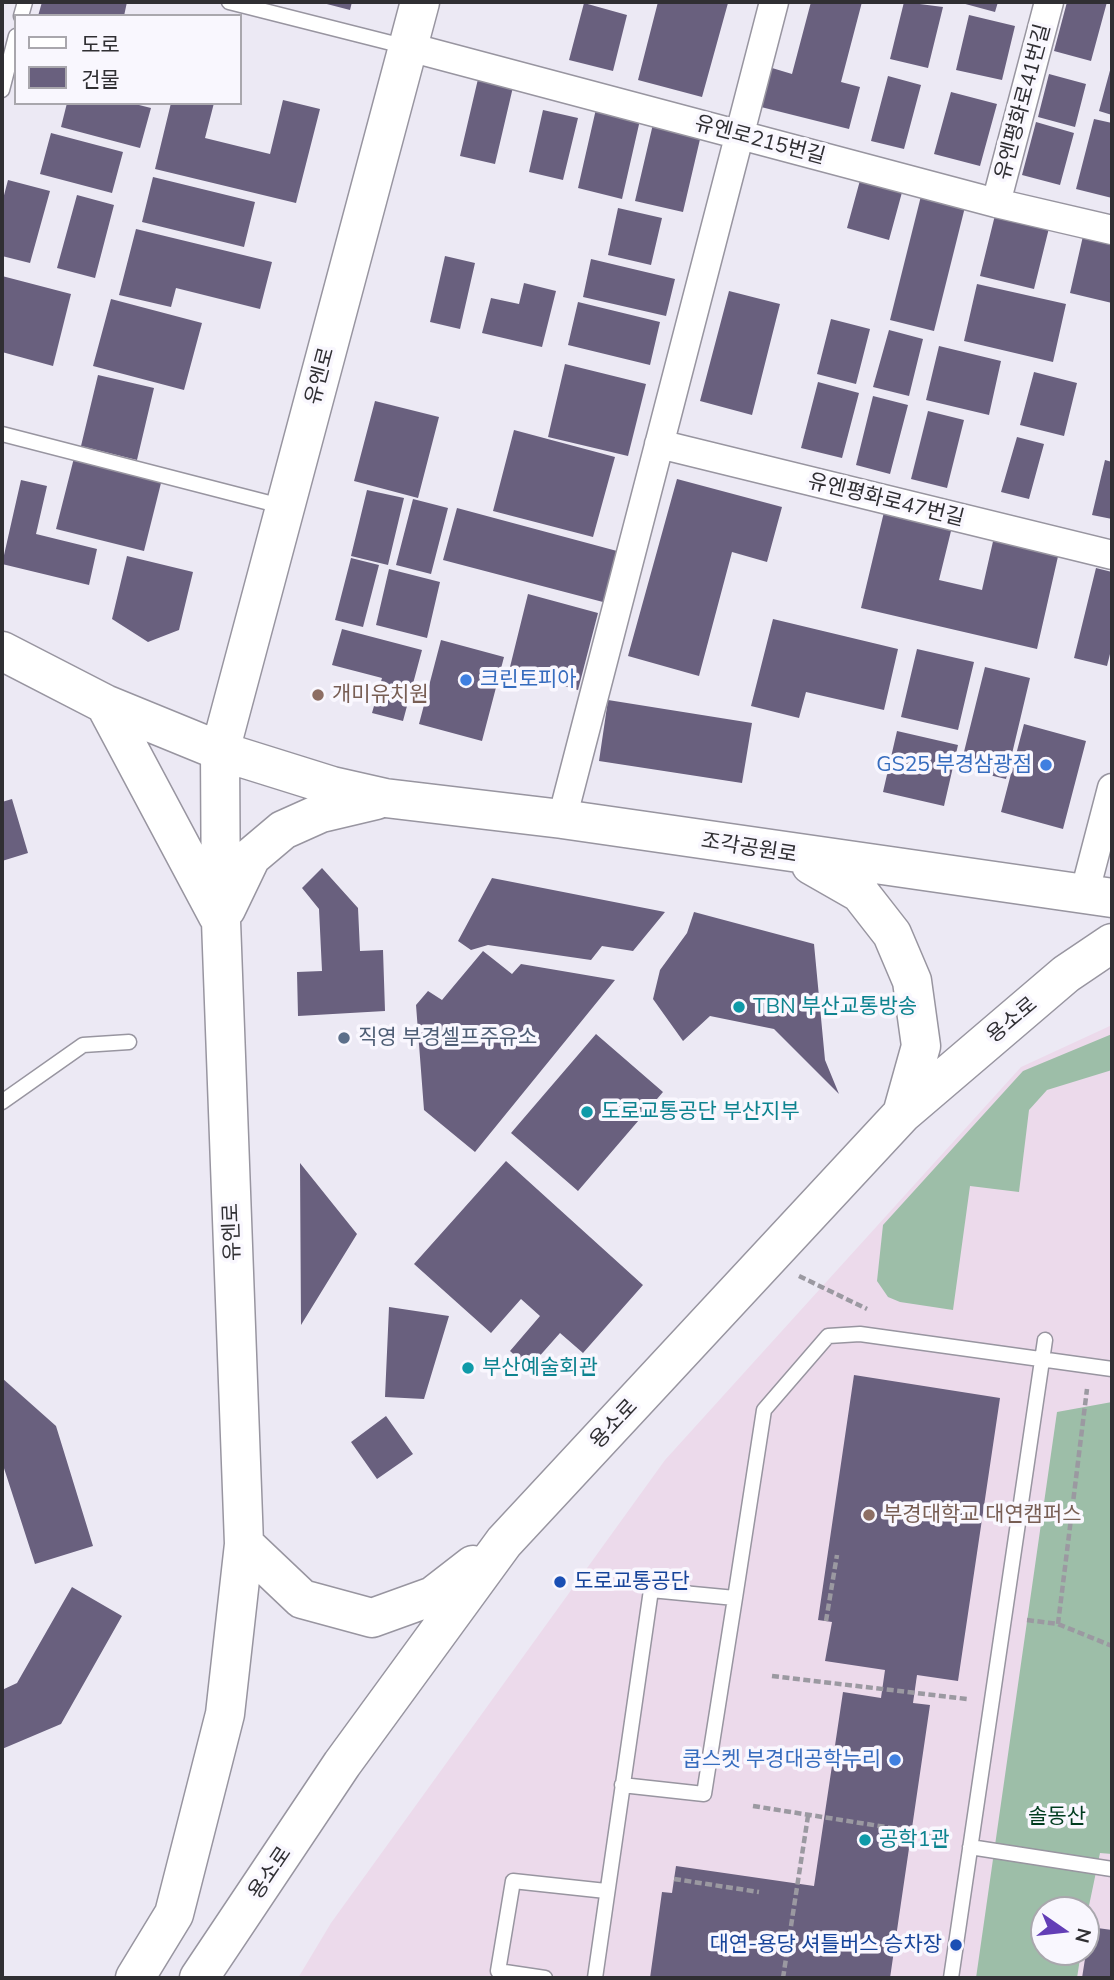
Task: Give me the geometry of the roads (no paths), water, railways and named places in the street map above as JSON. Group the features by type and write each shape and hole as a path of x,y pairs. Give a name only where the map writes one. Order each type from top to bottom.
{"main road":[{"name":"유엔로","path":"135,1978 174,1914 218,1740 237,1619 244,1544 220,921 220,751 420,2"},
{"path":"2,651 105,704 220,751 332,786 385,799"},
{"path":"105,704 220,921"},
{"name":"조각공원로","path":"385,799 562,819 1098,897"},
{"path":"220,921 251,857 283,830 321,813 385,799"},
{"path":"792,854 860,893 892,933 912,981 921,1046 902,1114"},
{"name":"용소로","path":"199,1978 342,1764 505,1542 902,1114 1066,974 1112,943"},
{"path":"244,1544 302,1599 372,1618 433,1595 505,1542"}],"street":[{"path":"562,819 774,2"},
{"name":"유엔평화로41번길","path":"996,203 1049,2"},
{"name":"유엔로215번길","path":"409,47 996,203 1112,230"},
{"name":"유엔평화로47번길","path":"659,444 1112,555"},
{"path":"1098,897 1112,788"}],"lane":[{"path":"229,2 409,47"},
{"path":"2,90 14,44"},
{"path":"2,435 285,507"},
{"path":"2,1102 83,1045 129,1042"},
{"path":"622,1785 704,1794 764,1410 828,1336 860,1334 1112,1369"},
{"path":"951,1978 1045,1340"},
{"path":"595,1978 651,1590 735,1598"},
{"path":"971,1843 1112,1868"},
{"path":"545,1978 498,1971 513,1881 606,1891"}],"place":[{"name":"크린토피아","path":"466,680"},
{"name":"개미유치원","path":"318,695"},
{"name":"GS25 부경삼광점","path":"1046,765"},
{"name":"TBN 부산교통방송","path":"739,1007"},
{"name":"직영 부경셀프주유소","path":"344,1038"},
{"name":"도로교통공단 부산지부","path":"587,1112"},
{"name":"부산예술회관","path":"468,1368"},
{"name":"부경대학교 대연캠퍼스","path":"869,1515"},
{"name":"도로교통공단","path":"560,1582"},
{"name":"쿱스켓 부경대공학누리","path":"895,1760"},
{"name":"공학1관","path":"865,1840"},
{"name":"대연-용당 셔틀버스 승차장","path":"956,1945"}],"park label":[{"name":"솔동산","path":"1057,1817"}]}
